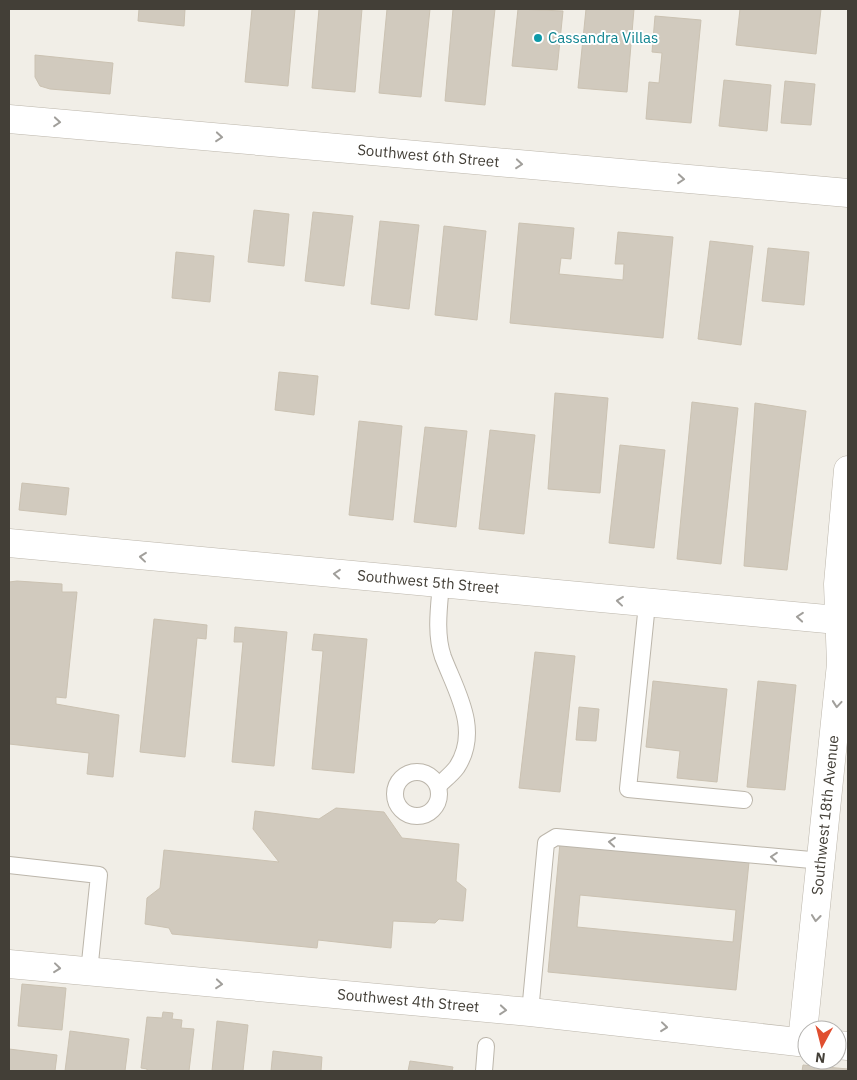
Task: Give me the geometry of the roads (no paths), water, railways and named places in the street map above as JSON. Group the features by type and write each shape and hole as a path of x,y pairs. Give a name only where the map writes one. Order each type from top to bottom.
{"street":[{"name":"Southwest 6th Street","path":"9,119 848,193"},
{"name":"Southwest 18th Avenue","path":"807,1020 845,621 838,584 848,470"},
{"name":"Southwest 5th Street","path":"9,544 845,621"},
{"name":"Southwest 4th Street","path":"9,964 530,1012 797,1041"}],"lane":[{"path":"438,786 457,767 464,752 467,736 465,712 460,693 443,656 439,638 441,584"},
{"path":"647,604 628,789 744,800"},
{"path":"530,1012 546,843 556,837 822,861"},
{"path":"9,865 99,875 89,972"},
{"path":"484,1071 486,1046"}],"place":[{"name":"Cassandra Villas","path":"538,38"}]}
